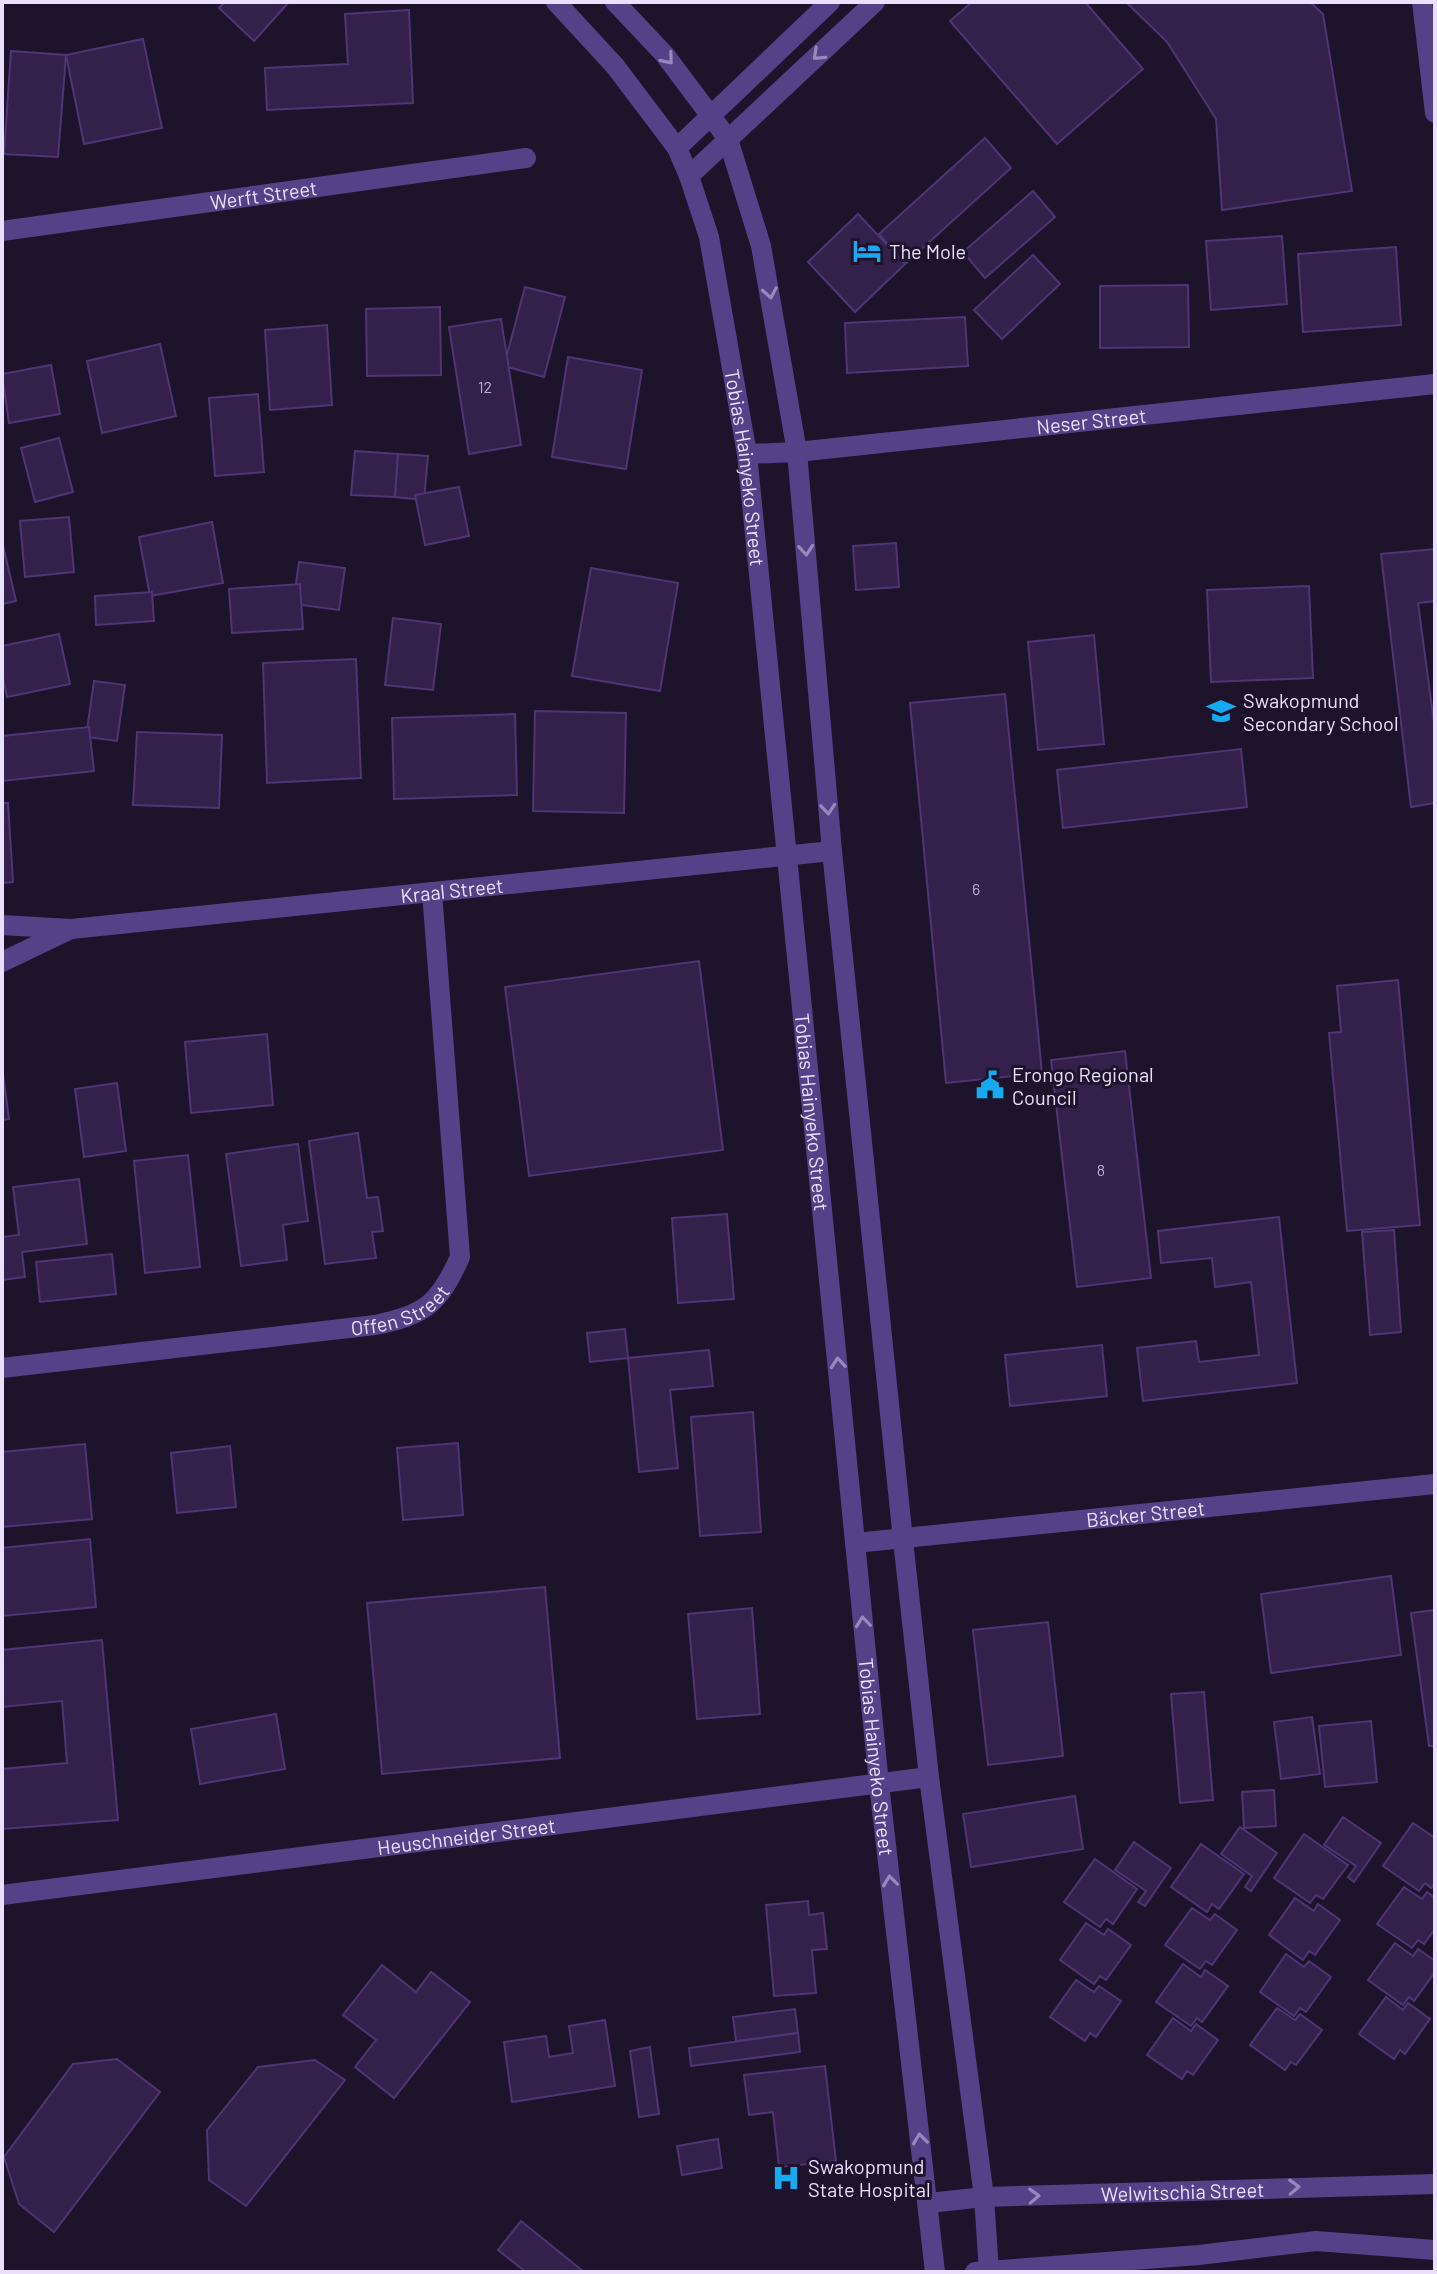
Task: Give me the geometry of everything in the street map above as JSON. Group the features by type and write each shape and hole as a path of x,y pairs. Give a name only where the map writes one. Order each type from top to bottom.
{"street":[{"name":"Tobias Hainyeko Street","path":"556,2 615,66 677,148 689,176 709,237 747,454 879,1784 935,2272"},
{"path":"615,2 665,55 728,139 761,246 797,452 832,851 903,1540 929,1777 984,2197 984,2271 1199,2255 1316,2241 1435,2250"},
{"path":"677,148 830,2"},
{"path":"689,176 875,2"},
{"path":"1422,2 1435,113"},
{"name":"Werft Street","path":"2,231 526,158"},
{"name":"Neser Street","path":"747,454 797,452 1435,384"},
{"name":"Kraal Street","path":"2,925 71,929 832,851"},
{"name":"Offen Street","path":"2,1368 375,1325 402,1320 429,1306 448,1284 460,1257 432,892"},
{"name":"Kraal Street","path":"2,962 71,929"},
{"name":"Bäcker Street","path":"855,1543 1435,1484"},
{"name":"Heuschneider Street","path":"2,1895 929,1777"},
{"name":"Welwitschia Street","path":"929,2203 984,2197 1435,2184"},
{"path":"1174,2272 1199,2255"}],"building":[{"path":"225,2 289,2 254,41 219,8"},
{"path":"972,2 1085,2 1143,69 1057,144 950,21"},
{"path":"1126,2 1310,2 1323,14 1352,191 1222,210 1216,119 1167,42"},
{"path":"409,10 413,103 267,110 265,68 348,64 345,14"},
{"path":"143,39 162,128 84,144 66,55"},
{"path":"11,51 66,55 58,157 4,154"},
{"path":"985,138 1011,168 905,264 879,234"},
{"path":"1033,191 1055,217 985,278 963,252"},
{"path":"858,214 905,264 855,312 808,262"},
{"path":"1282,236 1287,304 1211,310 1206,241"},
{"path":"1396,247 1401,325 1303,332 1298,254"},
{"path":"1033,255 1060,284 1002,339 974,310"},
{"path":"1188,285 1189,347 1100,348 1100,286"},
{"path":"525,287 565,297 544,377 504,366"},
{"path":"440,307 441,375 367,376 366,309"},
{"path":"965,317 968,366 847,373 845,323"},
{"path":"501,319 521,445 469,454 449,327"},
{"path":"327,325 332,405 270,410 265,330"},
{"path":"160,344 176,416 102,433 87,361"},
{"path":"568,357 642,370 626,469 552,457"},
{"path":"51,365 60,414 9,423 2,374"},
{"path":"258,394 264,472 215,476 209,398"},
{"path":"59,438 73,492 35,502 21,448"},
{"path":"355,451 398,454 395,497 351,495"},
{"path":"398,454 428,456 424,500 395,497"},
{"path":"459,487 469,536 425,545 415,495"},
{"path":"69,517 74,572 25,577 20,521"},
{"path":"212,522 223,583 150,596 139,537"},
{"path":"2,541 16,601 2,604"},
{"path":"896,543 899,587 856,590 853,546"},
{"path":"1435,549 1435,601 1418,603 1435,730 1435,803 1411,807 1381,554"},
{"path":"299,562 345,568 339,610 293,604"},
{"path":"591,568 678,583 660,691 572,676"},
{"path":"300,584 303,629 232,633 229,589"},
{"path":"1309,586 1313,678 1211,682 1207,590"},
{"path":"152,592 154,621 96,625 95,596"},
{"path":"393,618 441,624 433,690 385,685"},
{"path":"59,634 70,684 7,697 2,673 2,646"},
{"path":"1094,635 1104,744 1038,750 1028,642"},
{"path":"356,659 361,778 267,783 263,663"},
{"path":"94,681 125,685 117,741 86,737"},
{"path":"1005,694 1042,1073 946,1083 910,703"},
{"path":"535,711 626,713 624,813 533,811"},
{"path":"515,714 517,795 394,799 392,718"},
{"path":"89,727 94,771 2,781 2,736"},
{"path":"137,732 222,735 219,808 133,805"},
{"path":"1241,749 1247,807 1063,828 1057,770"},
{"path":"2,803 8,803 13,882 2,883"},
{"path":"699,961 723,1150 529,1176 505,987"},
{"path":"1398,980 1420,1225 1347,1231 1329,1033 1341,1032 1337,986"},
{"path":"267,1034 273,1105 191,1113 185,1042"},
{"path":"1125,1051 1151,1278 1077,1287 1051,1060"},
{"path":"2,1067 9,1119 2,1120"},
{"path":"117,1083 126,1151 84,1157 75,1089"},
{"path":"358,1133 367,1198 378,1197 383,1231 372,1232 376,1258 325,1264 309,1141"},
{"path":"298,1144 308,1221 283,1225 287,1260 241,1266 226,1154"},
{"path":"188,1155 200,1267 145,1273 134,1161"},
{"path":"79,1179 87,1244 22,1252 25,1277 2,1280 2,1228 3,1237 19,1235 13,1187"},
{"path":"727,1214 734,1299 678,1303 672,1218"},
{"path":"1279,1217 1297,1383 1143,1401 1137,1348 1196,1341 1199,1362 1259,1355 1251,1282 1215,1287 1212,1258 1161,1263 1158,1231"},
{"path":"1394,1230 1401,1332 1370,1335 1362,1232"},
{"path":"112,1254 116,1294 40,1302 36,1262"},
{"path":"625,1329 628,1358 590,1362 587,1333"},
{"path":"1102,1345 1107,1396 1010,1406 1005,1355"},
{"path":"709,1350 713,1386 670,1390 678,1468 639,1472 628,1358"},
{"path":"753,1412 761,1532 700,1536 691,1417"},
{"path":"458,1443 463,1515 403,1520 397,1448"},
{"path":"85,1444 92,1519 2,1527 2,1452"},
{"path":"230,1446 236,1507 177,1513 171,1453"},
{"path":"90,1539 96,1607 2,1616 2,1548"},
{"path":"1391,1576 1401,1655 1271,1673 1261,1594"},
{"path":"545,1587 560,1758 382,1774 367,1603"},
{"path":"752,1608 760,1714 697,1719 688,1614"},
{"path":"1435,1610 1435,1746 1429,1746 1411,1613"},
{"path":"1048,1622 1063,1756 988,1765 973,1630"},
{"path":"102,1640 118,1820 2,1829 2,1769 67,1763 62,1701 2,1707 2,1650"},
{"path":"1204,1692 1213,1800 1180,1803 1171,1694"},
{"path":"276,1714 285,1769 200,1784 191,1729"},
{"path":"1312,1717 1320,1774 1281,1779 1274,1722"},
{"path":"1371,1721 1377,1782 1325,1787 1319,1726"},
{"path":"1274,1790 1276,1826 1244,1828 1242,1792"},
{"path":"1075,1796 1083,1849 971,1867 963,1814"},
{"path":"1343,1817 1381,1843 1354,1882 1348,1877 1356,1866 1324,1845"},
{"path":"1413,1823 1435,1838 1435,1883 1431,1888 1425,1883 1419,1891 1383,1866"},
{"path":"1240,1827 1277,1853 1251,1891 1245,1887 1252,1876 1221,1854"},
{"path":"1304,1834 1348,1865 1323,1899 1316,1895 1310,1903 1274,1878"},
{"path":"1134,1842 1171,1868 1145,1906 1138,1902 1146,1891 1115,1870"},
{"path":"1201,1844 1244,1874 1219,1909 1212,1904 1207,1912 1171,1887"},
{"path":"1095,1859 1137,1889 1113,1924 1106,1919 1100,1927 1064,1902"},
{"path":"1404,1887 1422,1899 1427,1892 1435,1898 1435,1929 1424,1944 1418,1940 1412,1948 1377,1924"},
{"path":"1295,1898 1314,1911 1318,1904 1340,1920 1315,1955 1309,1951 1303,1960 1269,1935"},
{"path":"808,1901 809,1915 823,1913 827,1949 812,1950 816,1993 774,1996 766,1905"},
{"path":"1192,1908 1210,1920 1215,1914 1237,1930 1212,1965 1206,1961 1200,1969 1165,1945"},
{"path":"1086,1923 1104,1935 1108,1929 1131,1945 1106,1980 1100,1976 1094,1984 1060,1960"},
{"path":"1395,1943 1413,1956 1418,1949 1435,1961 1435,1972 1414,2001 1409,1997 1403,2005 1368,1980"},
{"path":"1286,1954 1304,1967 1309,1961 1331,1977 1306,2012 1300,2008 1294,2016 1260,1992"},
{"path":"1183,1964 1201,1977 1205,1970 1228,1986 1202,2022 1197,2018 1191,2026 1156,2002"},
{"path":"382,1965 416,1992 431,1972 470,2002 394,2098 355,2067 376,2040 343,2015"},
{"path":"1076,1980 1094,1992 1099,1986 1121,2001 1096,2037 1090,2033 1085,2041 1050,2017"},
{"path":"1386,1997 1403,2010 1408,2003 1430,2019 1405,2054 1400,2050 1394,2059 1359,2034"},
{"path":"1277,2008 1295,2020 1300,2014 1322,2030 1296,2065 1291,2062 1285,2070 1250,2045"},
{"path":"795,2009 798,2033 736,2041 733,2017"},
{"path":"1173,2018 1191,2031 1196,2024 1218,2040 1193,2075 1187,2071 1182,2079 1147,2055"},
{"path":"605,2020 615,2086 512,2102 504,2042 546,2036 549,2057 573,2053 569,2026"},
{"path":"798,2033 800,2052 691,2066 689,2048"},
{"path":"650,2047 659,2114 639,2117 630,2051"},
{"path":"117,2059 160,2092 54,2232 19,2204 4,2157 73,2064"},
{"path":"315,2060 345,2080 246,2206 209,2180 207,2130 258,2067"},
{"path":"825,2066 836,2161 779,2167 773,2112 749,2115 744,2075"},
{"path":"718,2139 722,2168 682,2175 677,2146"},
{"path":"521,2221 584,2272 526,2272 498,2250"}],"place":[{"name":"The Mole","path":"867,251"},
{"name":"Swakopmund Secondary School","path":"1221,711"},
{"name":"Erongo Regional Council","path":"990,1085"},
{"name":"Swakopmund State Hospital","path":"786,2178"}]}
